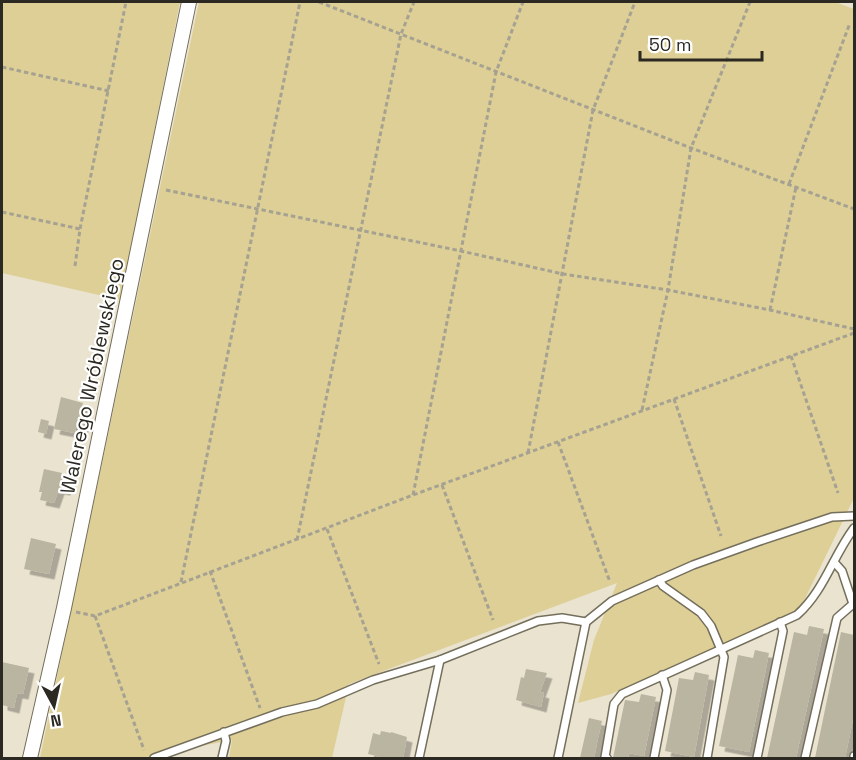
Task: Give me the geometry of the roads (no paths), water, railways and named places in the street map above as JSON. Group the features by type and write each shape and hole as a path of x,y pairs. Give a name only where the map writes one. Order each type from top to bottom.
{"street":[{"name":"Walerego Wróblewskiego","path":"30,759 64,608 189,2"}],"lane":[{"path":"558,759 586,622 612,601 704,561 832,517 855,516"},
{"path":"607,759 605,757 614,704 622,694 797,615 809,604 855,528"},
{"path":"805,759 837,618 854,605 842,571 834,562"},
{"path":"659,580 663,586 701,613 711,626 724,657 707,759"},
{"path":"154,759 282,712 317,704 373,680 440,660 538,621 562,618 586,622"},
{"path":"757,759 783,631 780,622"},
{"path":"419,759 440,660"},
{"path":"654,759 667,690 662,675"},
{"path":"222,759 226,741 224,732"}]}
